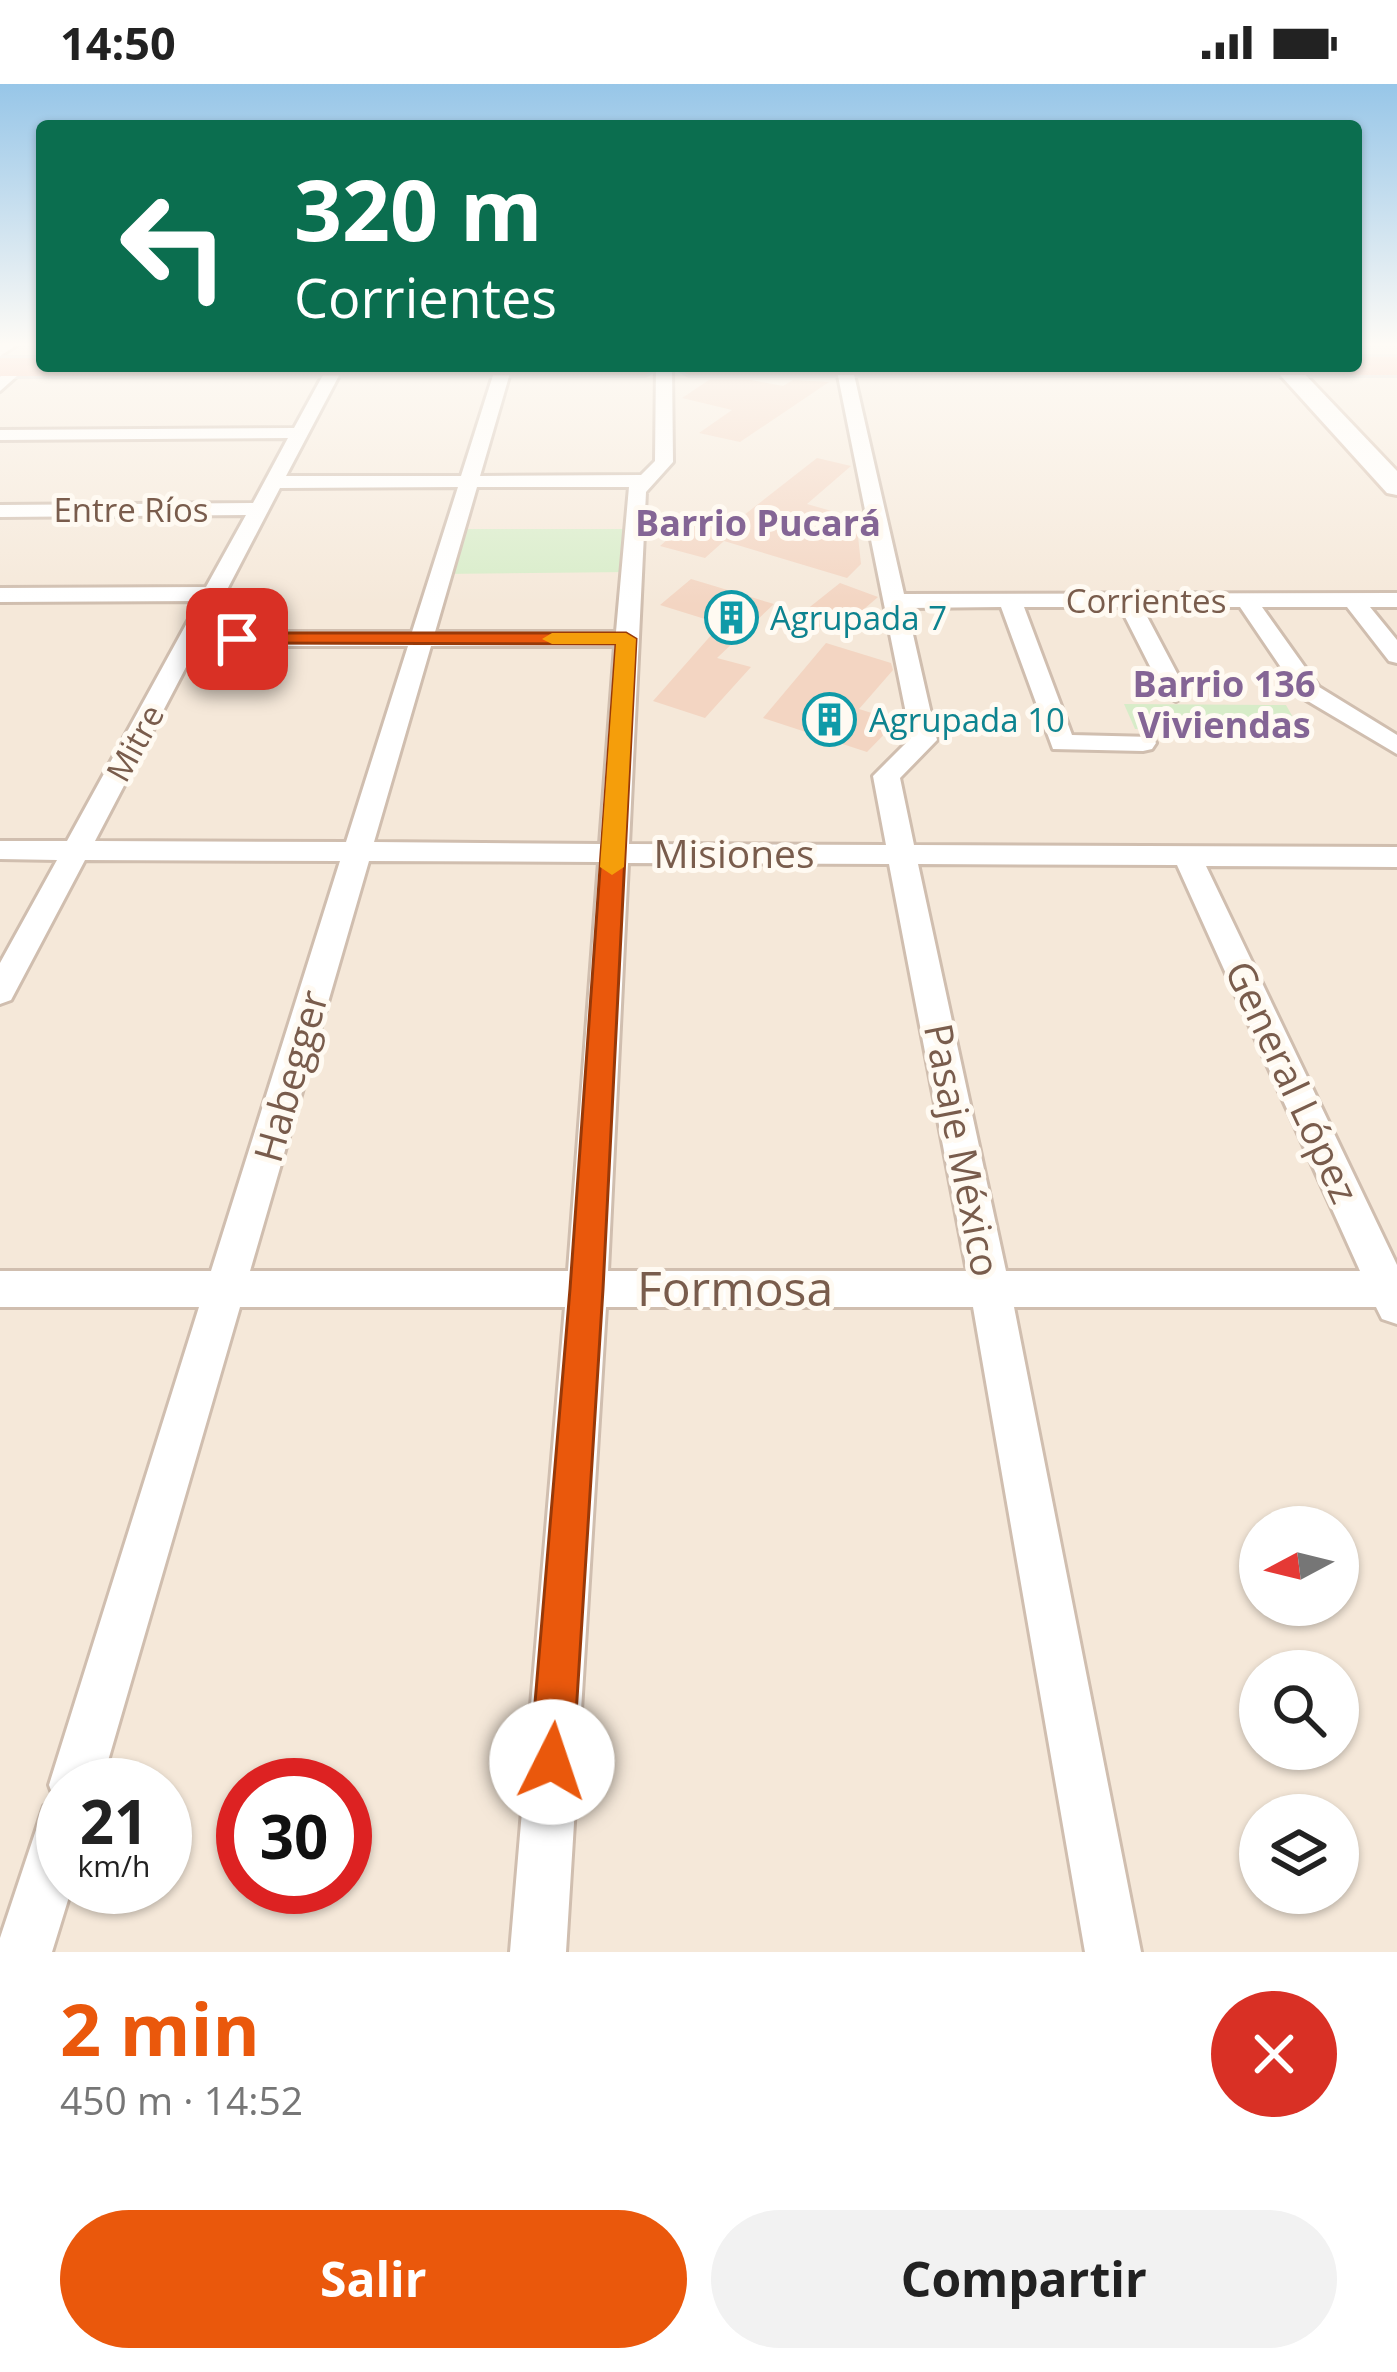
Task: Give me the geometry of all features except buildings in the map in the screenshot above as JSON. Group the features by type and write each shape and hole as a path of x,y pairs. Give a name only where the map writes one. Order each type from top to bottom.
{"street":[{"name":"Habegger","path":"84,1758 484,431"},
{"path":"538,1952 587,1289 636,491 664,462 664,431"},
{"name":"Pasaje México","path":"858,431 924,740 886,776 990,1289 1113,1952"},
{"path":"1347,431 1394,480"},
{"path":"0,434 300,433"},
{"name":"Mitre","path":"0,992 300,433"},
{"path":"275,482 644,481"},
{"name":"Entre Ríos","path":"0,511 261,509"},
{"path":"0,595 216,594"},
{"path":"1246,600 1310,692 1397,746"},
{"path":"1353,600 1397,656"},
{"name":"Corrientes","path":"894,602 1397,600"},
{"path":"1010,601 1062,743 1143,743"},
{"path":"1127,601 1176,694"},
{"path":"192,639 626,639"},
{"name":"Misiones","path":"0,850 1397,857"},
{"name":"General López","path":"1187,856 1394,1296"},
{"name":"Formosa","path":"0,1289 990,1289 1394,1296"},
{"path":"24,1952 36,1913"}],"shaded area":[{"path":"0,431 1397,431 1397,1952 0,1952"}],"green space":[{"path":"455,529 632,529 629,572 441,574"},
{"path":"1124,704 1286,705 1300,730 1135,729"}],"slow traffic":[{"path":"552,639 626,639 612,867"}],"place":[{"name":"Agrupada 7","path":"731,618"},
{"name":"Agrupada 10","path":"830,720"}],"district":[{"name":"Barrio Pucará","path":"758,523"},
{"name":"Barrio 136 Viviendas","path":"1224,704"}],"route":[{"path":"237,639 626,639 587,1289 552,1762"}]}
